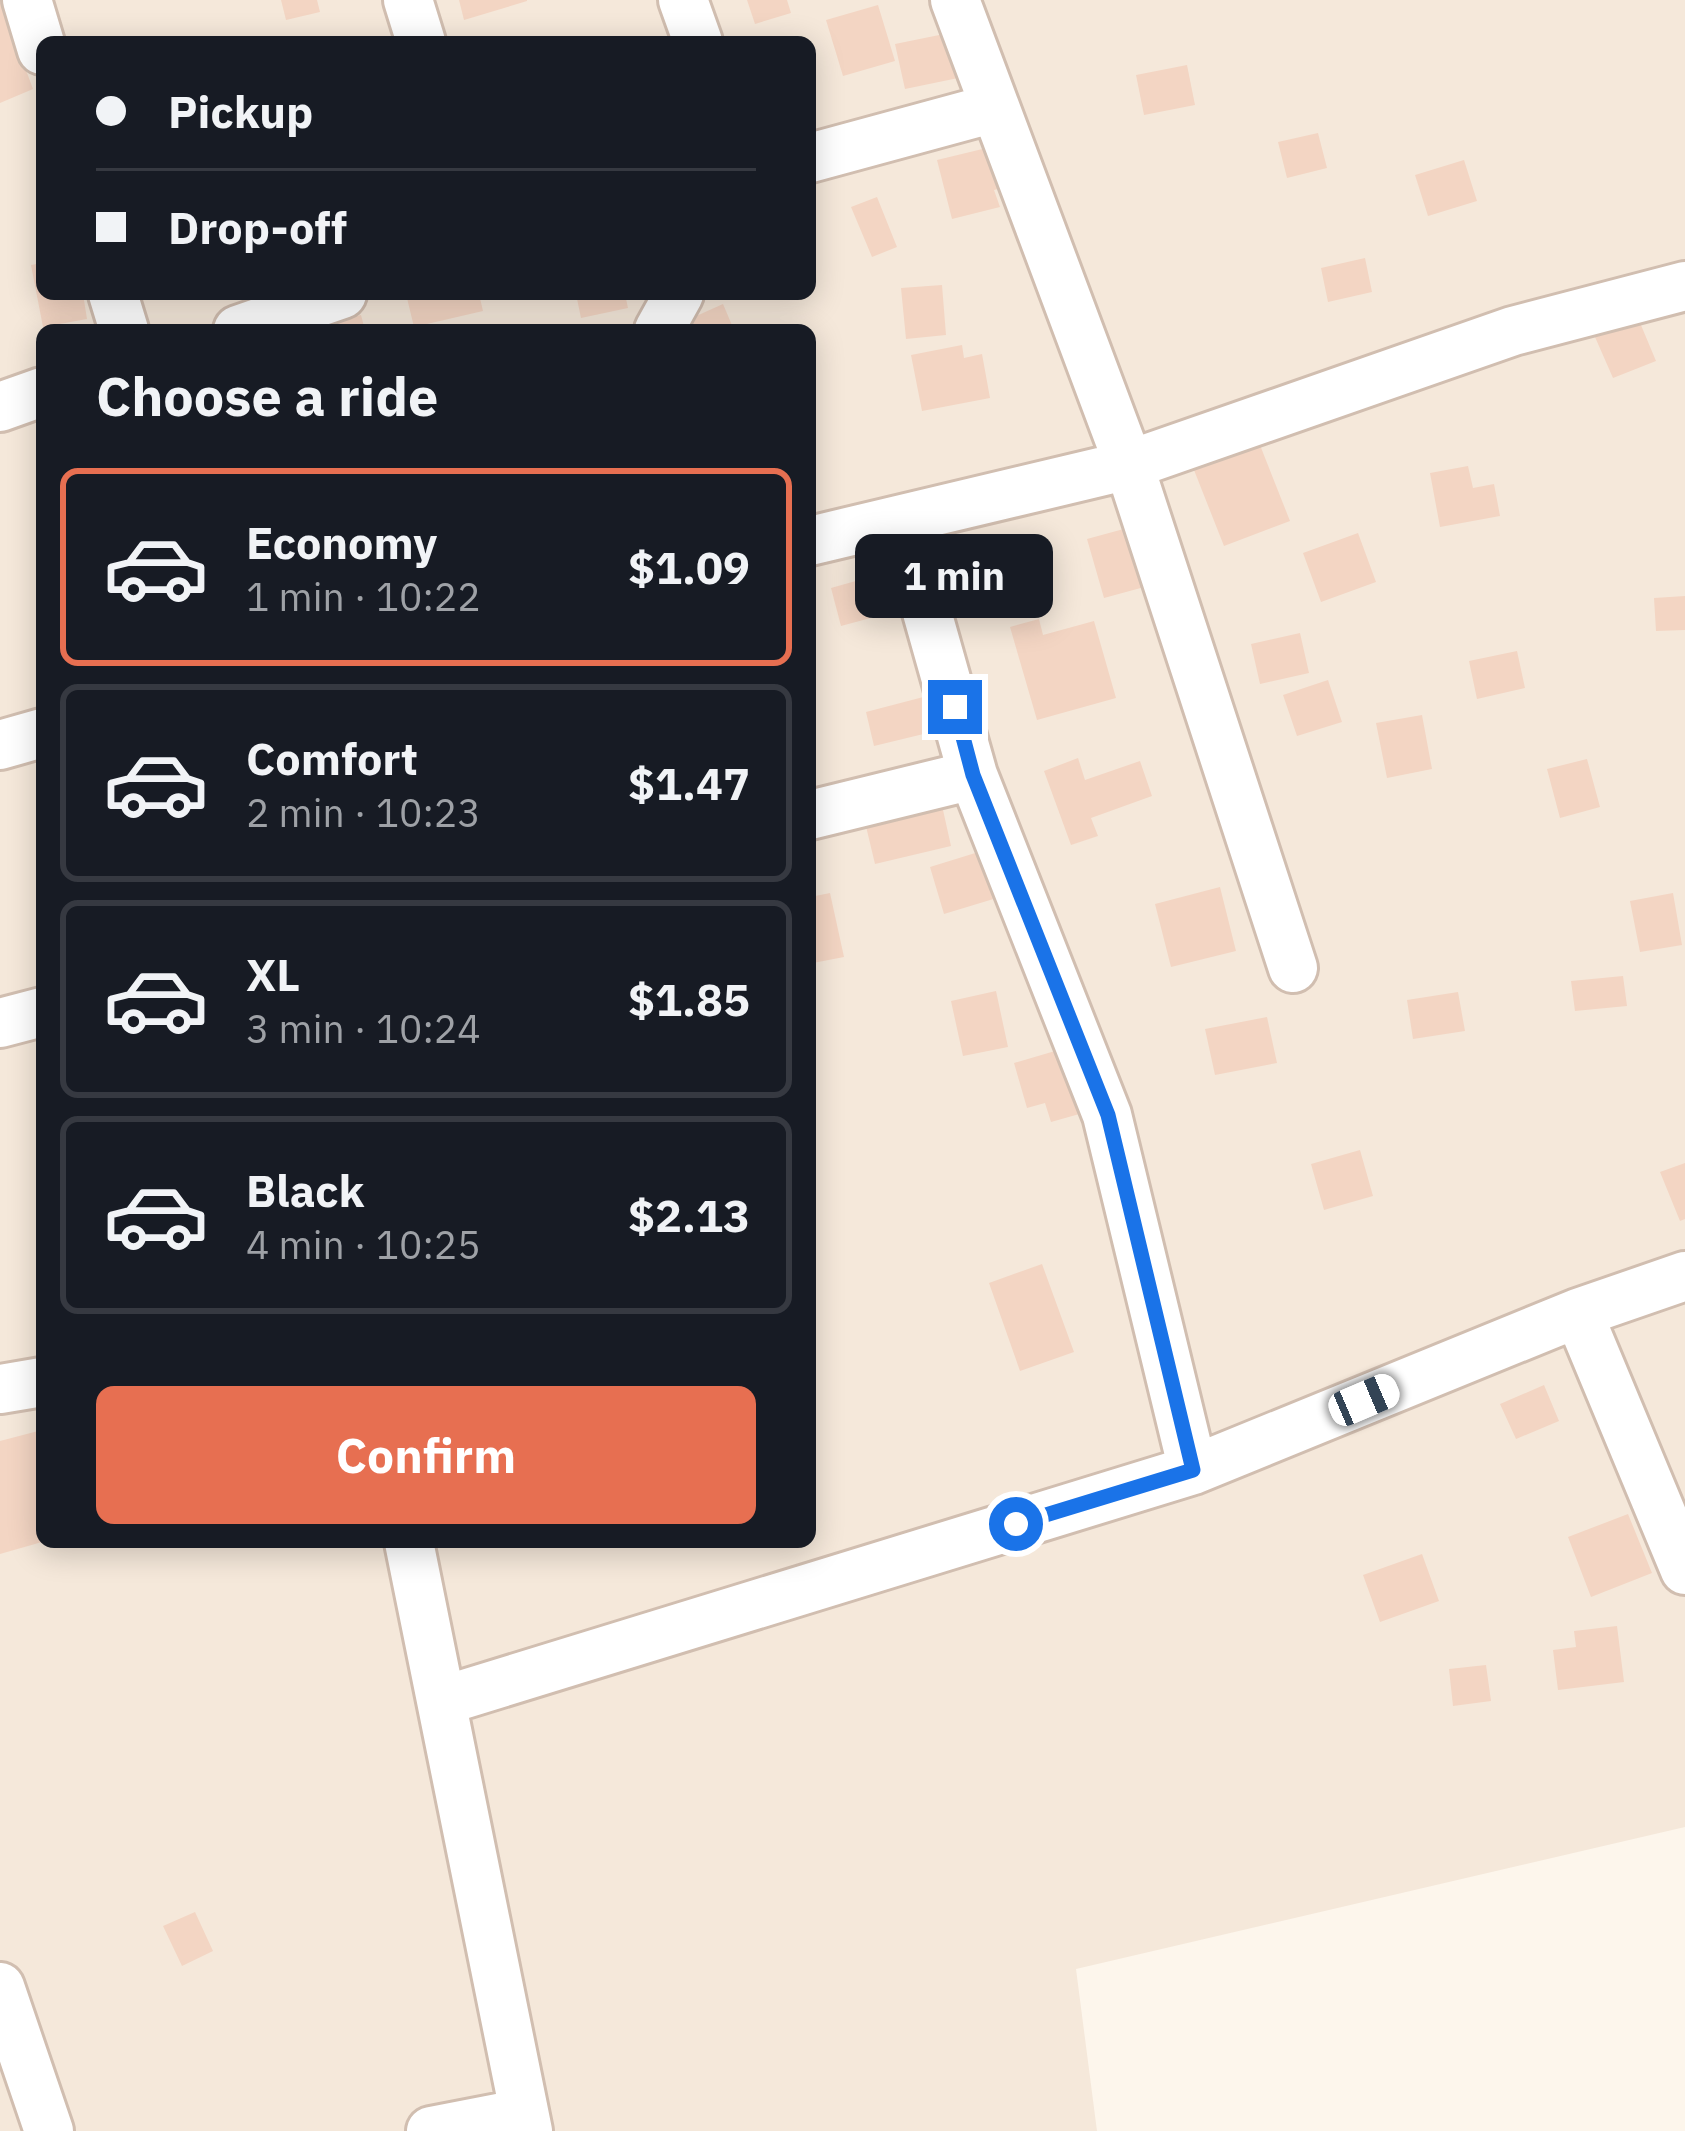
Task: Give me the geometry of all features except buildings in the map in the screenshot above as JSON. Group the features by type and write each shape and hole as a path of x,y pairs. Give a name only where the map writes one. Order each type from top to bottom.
{"street":[{"path":"27,0 38,36"},
{"path":"408,0 419,36"},
{"path":"683,0 696,36"},
{"path":"955,0 1129,465 1293,968"},
{"path":"816,156 994,108"},
{"path":"816,540 1129,465 1513,331 1685,286"},
{"path":"255,324 325,300"},
{"path":"0,407 36,394"},
{"path":"901,520 973,775 1108,1115 1193,1470"},
{"path":"0,745 36,735"},
{"path":"816,814 973,775"},
{"path":"0,1022 36,1013"},
{"path":"442,1701 1193,1470 1578,1313 1685,1276"},
{"path":"1578,1313 1685,1570"},
{"path":"0,1389 36,1383"},
{"path":"410,1548 526,2122 431,2131"},
{"path":"0,1988 49,2131"}],"shaded area":[{"path":"0,0 1685,0 1685,1827 1076,1969 1097,2131 0,2131"}],"route":[{"path":"955,707 973,775 1108,1115 1193,1470 1016,1524"}]}
